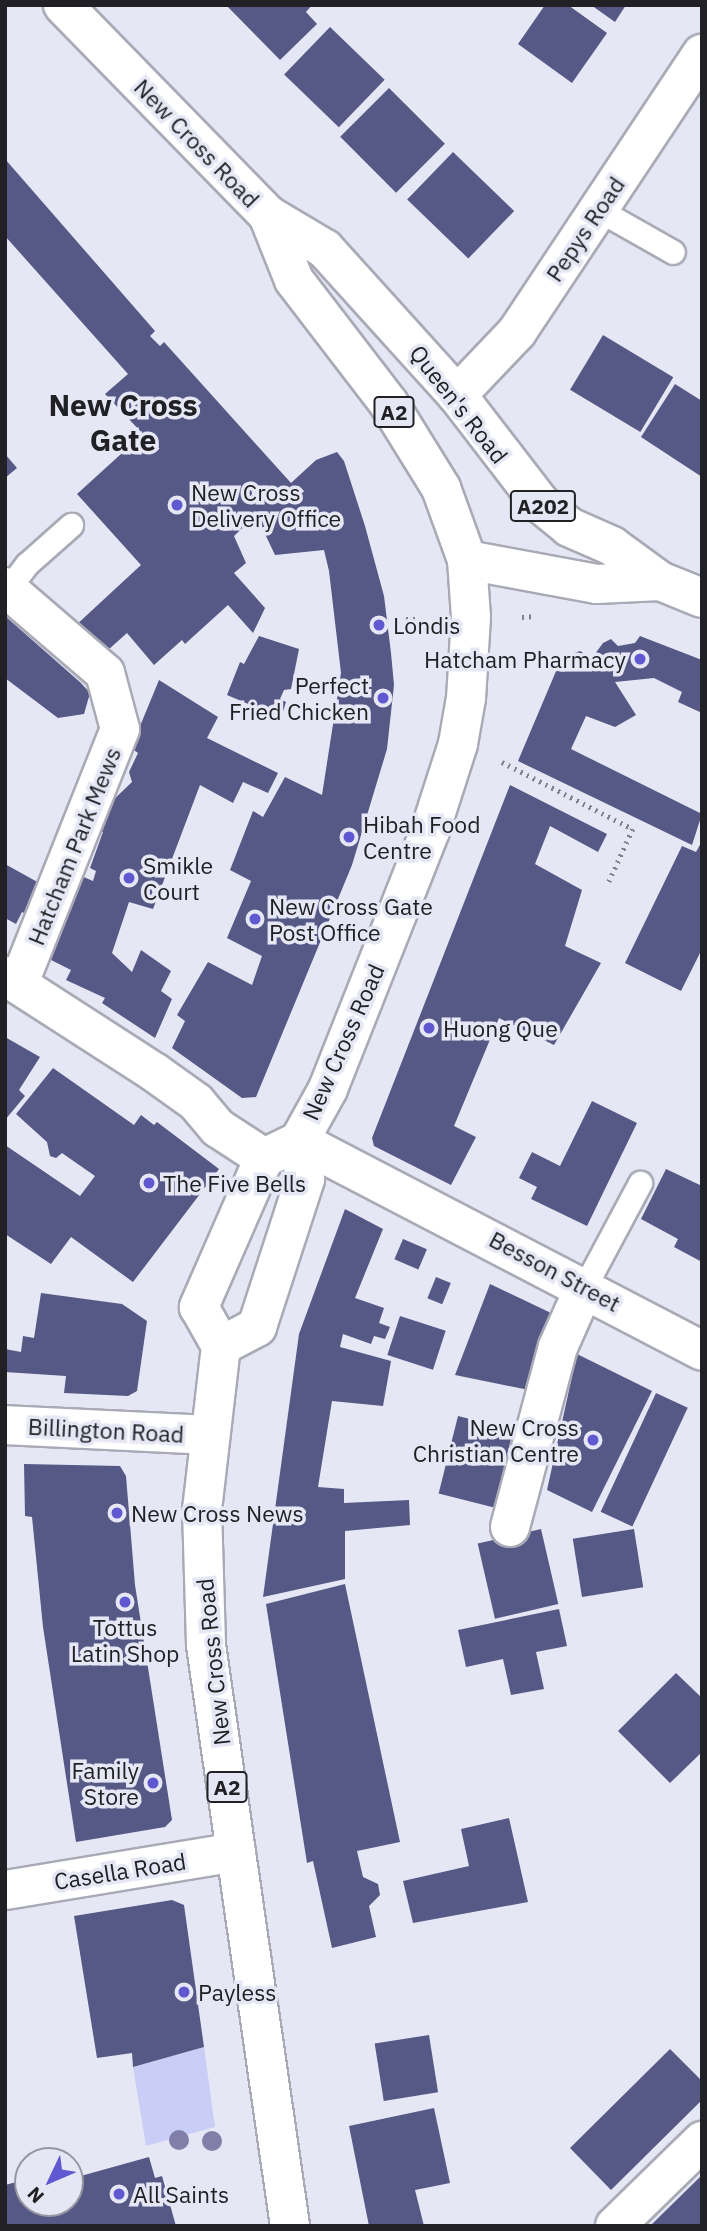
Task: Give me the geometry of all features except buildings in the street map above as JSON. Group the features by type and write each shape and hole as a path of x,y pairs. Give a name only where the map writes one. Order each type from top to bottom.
{"main road":[{"name":"New Cross Road","path":"63,5 268,215 294,280 389,404 441,488 467,560 471,646 458,744 445,790 328,1089 299,1141 264,1158"},
{"name":"Pepys Road","path":"457,395 517,331 702,54"},
{"name":"Queen's Road","path":"268,215 325,249 457,395 541,504 569,527 612,546 660,581 702,598"},
{"name":"Queen's Road","path":"467,560 597,584 660,581"},
{"name":"Hatcham Park Mews","path":"7,588 105,673 120,729 12,980"},
{"path":"12,980 154,1072 196,1102 218,1128 264,1158 199,1307 220,1346"},
{"name":"New Cross Road","path":"290,2226 206,1645 202,1509 207,1435 220,1346 257,1327 305,1179 299,1141"},
{"name":"Besson Street","path":"299,1141 407,1193 586,1286 702,1351"},
{"path":"510,1527 558,1347 586,1286"},
{"name":"Billington Road","path":"5,1425 207,1435"},
{"name":"Casella Road","path":"5,1890 236,1852"},
{"path":"615,2226 702,2141"}],"lane":[{"path":"597,209 673,252"},
{"path":"7,588 27,564 71,525"},
{"path":"586,1286 639,1183"}],"path":[{"path":"522,617 535,616"},
{"path":"406,619 418,619"},
{"path":"502,762 633,829 610,882"}],"shaded area":[{"path":"204,2047 215,2127 146,2146 133,2067"}],"place":[{"name":"New Cross Delivery Office","path":"177,505"},
{"name":"Londis","path":"379,625"},
{"name":"Hatcham Pharmacy","path":"640,659"},
{"name":"Perfect Fried Chicken","path":"383,698"},
{"name":"Hibah Food Centre","path":"349,837"},
{"name":"Smikle Court","path":"129,878"},
{"name":"New Cross Gate Post Office","path":"255,919"},
{"name":"Huong Que","path":"429,1028"},
{"name":"The Five Bells","path":"149,1183"},
{"name":"New Cross Christian Centre","path":"593,1440"},
{"name":"New Cross News","path":"117,1513"},
{"name":"Tottus Latin Shop","path":"125,1602"},
{"name":"Family Store","path":"153,1783"},
{"name":"Payless","path":"184,1992"},
{"name":"All Saints","path":"119,2194"}],"district":[{"name":"New Cross Gate","path":"123,422"}]}
